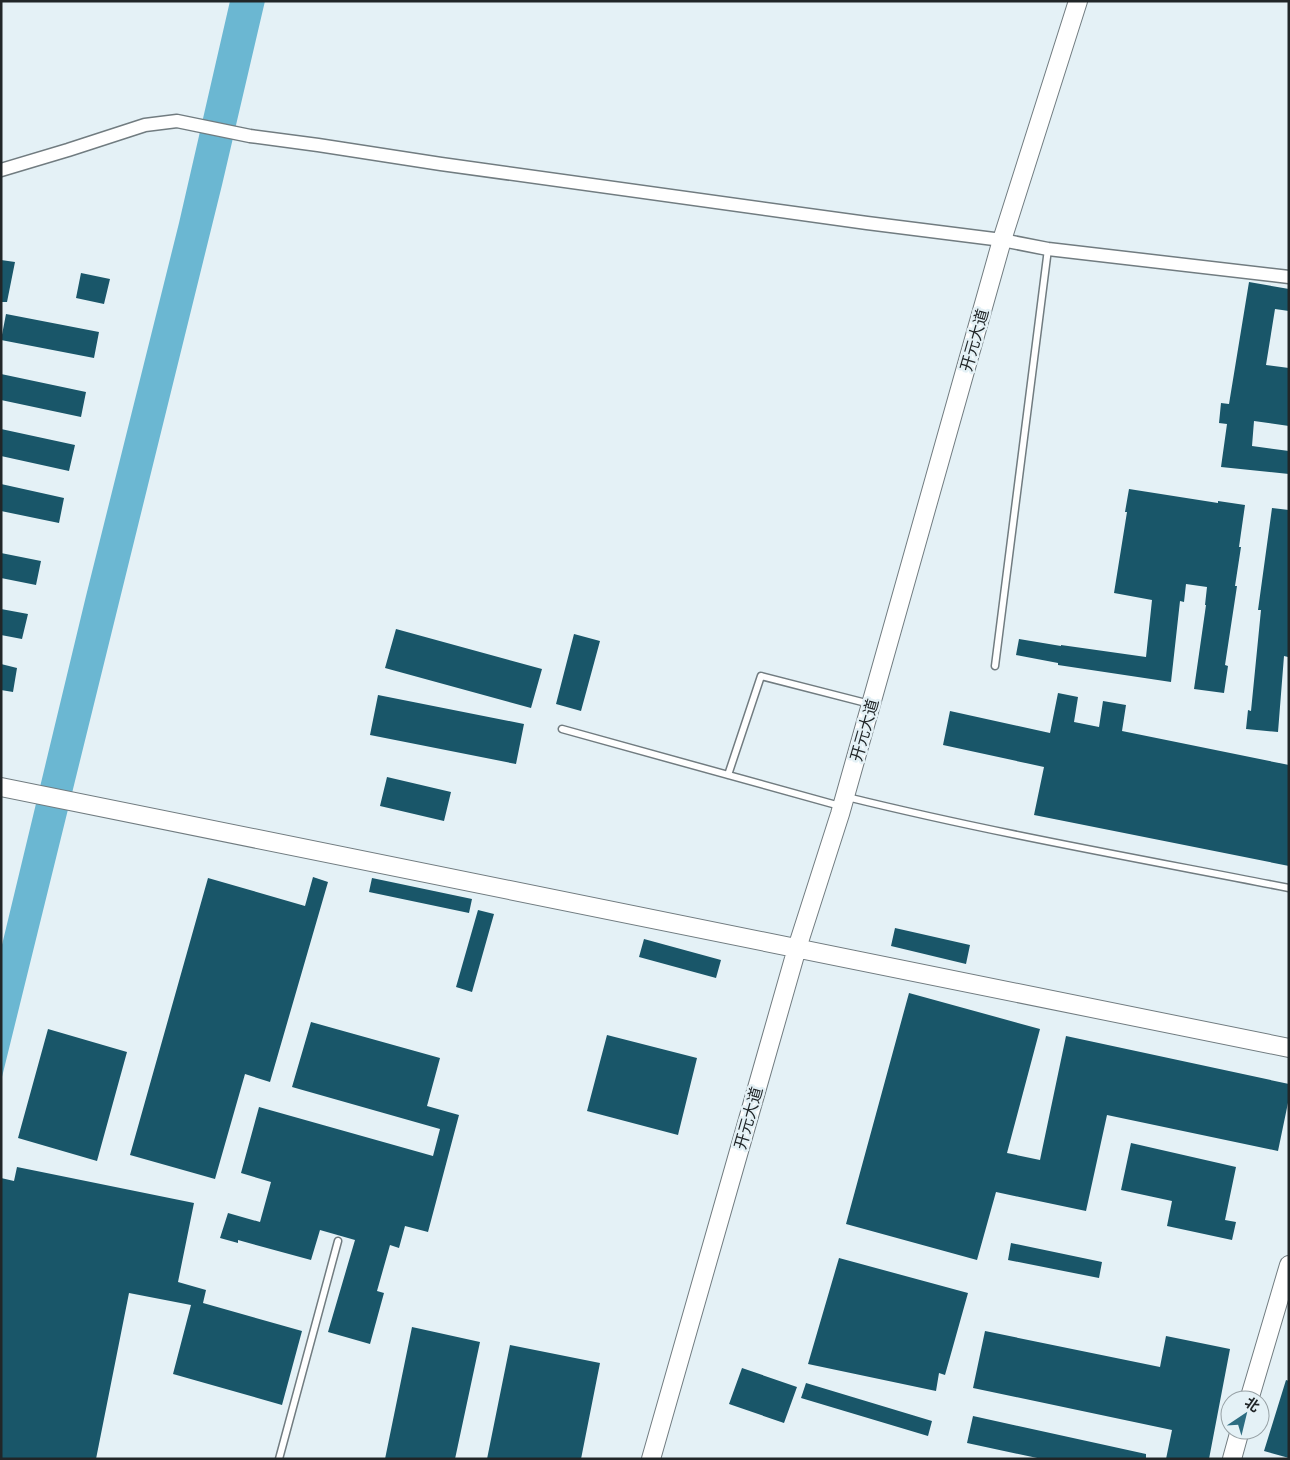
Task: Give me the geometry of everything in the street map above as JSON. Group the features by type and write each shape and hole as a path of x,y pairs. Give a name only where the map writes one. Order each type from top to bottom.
{"street":[{"name":"开元大道","path":"651,1459 797,948 843,802 1002,240 1078,1"},
{"path":"1,170 145,124 177,121 250,136 837,219 1002,240 1048,249 1289,277"},
{"path":"8,788 1289,1048"},
{"path":"1252,1390 1289,1265"},
{"path":"1232,1459 1237,1440"}],"lane":[{"path":"995,666 1048,249"},
{"path":"728,775 762,676 871,704"},
{"path":"562,728 728,775 843,802 897,810 1289,888"},
{"path":"279,1459 338,1241"}],"water":[{"path":"230,1 265,1 222,185 1,1081 1,949 86,596 179,223"}],"building":[{"path":"1,260 15,262 7,302 1,302"},
{"path":"81,273 110,279 104,304 76,298"},
{"path":"1249,282 1289,289 1289,311 1275,309 1266,365 1289,368 1289,426 1254,421 1252,446 1289,451 1289,474 1221,467 1227,424 1219,423 1221,403 1229,404"},
{"path":"6,314 99,332 94,358 1,340"},
{"path":"1,374 86,392 81,417 1,400"},
{"path":"1,429 75,445 69,471 1,456"},
{"path":"1,484 64,498 59,523 1,511"},
{"path":"1129,489 1218,503 1218,501 1245,505 1235,586 1237,586 1225,665 1228,666 1224,693 1194,689 1207,587 1186,584 1184,602 1180,601 1171,682 1058,665 1058,663 1016,655 1019,639 1146,657 1152,600 1114,593"},
{"path":"1272,508 1289,510 1289,647 1288,657 1284,656 1278,732 1246,729 1248,710 1251,711 1261,610 1258,610"},
{"path":"1,553 41,561 36,585 1,578"},
{"path":"1,609 28,614 22,639 1,635"},
{"path":"396,629 542,669 531,708 385,668"},
{"path":"574,634 600,641 581,711 556,704"},
{"path":"1,664 17,668 13,692 1,690"},
{"path":"1058,693 1078,697 1074,722 1099,727 1103,701 1126,705 1122,731 1289,765 1289,866 1034,815 1044,767 943,745 950,711 1050,733"},
{"path":"378,695 524,724 516,764 370,735"},
{"path":"387,777 451,792 444,821 380,806"},
{"path":"313,877 328,882 270,1082 245,1074 215,1179 130,1155 208,878 305,906"},
{"path":"372,878 472,899 469,913 369,892"},
{"path":"478,910 494,914 472,992 456,987"},
{"path":"895,928 970,945 966,964 891,946"},
{"path":"644,939 721,960 716,978 639,957"},
{"path":"909,993 1040,1029 1007,1153 1040,1160 1066,1036 1289,1084 1289,1098 1278,1151 1107,1115 1086,1211 996,1192 977,1260 846,1224"},
{"path":"311,1022 440,1058 427,1106 459,1115 428,1232 405,1226 399,1248 390,1245 377,1291 384,1293 370,1344 328,1332 355,1240 320,1230 311,1260 238,1240 238,1243 220,1238 228,1213 260,1222 271,1182 241,1173 259,1107 433,1156 440,1129 292,1087"},
{"path":"48,1029 127,1052 97,1161 18,1138"},
{"path":"607,1035 697,1058 678,1135 587,1111"},
{"path":"1131,1143 1236,1167 1225,1220 1236,1222 1232,1240 1167,1226 1172,1201 1121,1190"},
{"path":"17,1167 194,1203 178,1282 206,1290 203,1303 302,1331 282,1405 173,1374 191,1305 129,1293 96,1459 1,1459 1,1178 14,1181"},
{"path":"1011,1243 1102,1262 1099,1278 1008,1260"},
{"path":"839,1258 968,1293 945,1375 939,1373 936,1391 808,1364"},
{"path":"412,1327 480,1342 455,1459 385,1459"},
{"path":"985,1331 1160,1367 1166,1336 1230,1349 1222,1390 1220,1390 1220,1401 1209,1459 1166,1459 1172,1430 973,1388"},
{"path":"510,1345 600,1363 581,1459 487,1459"},
{"path":"742,1368 797,1387 784,1423 729,1404"},
{"path":"1286,1380 1289,1381 1289,1458 1264,1451 1267,1440 1270,1440 1270,1432"},
{"path":"806,1383 932,1421 928,1436 801,1398"},
{"path":"973,1416 1146,1454 1146,1459 1042,1459 967,1443"}]}
